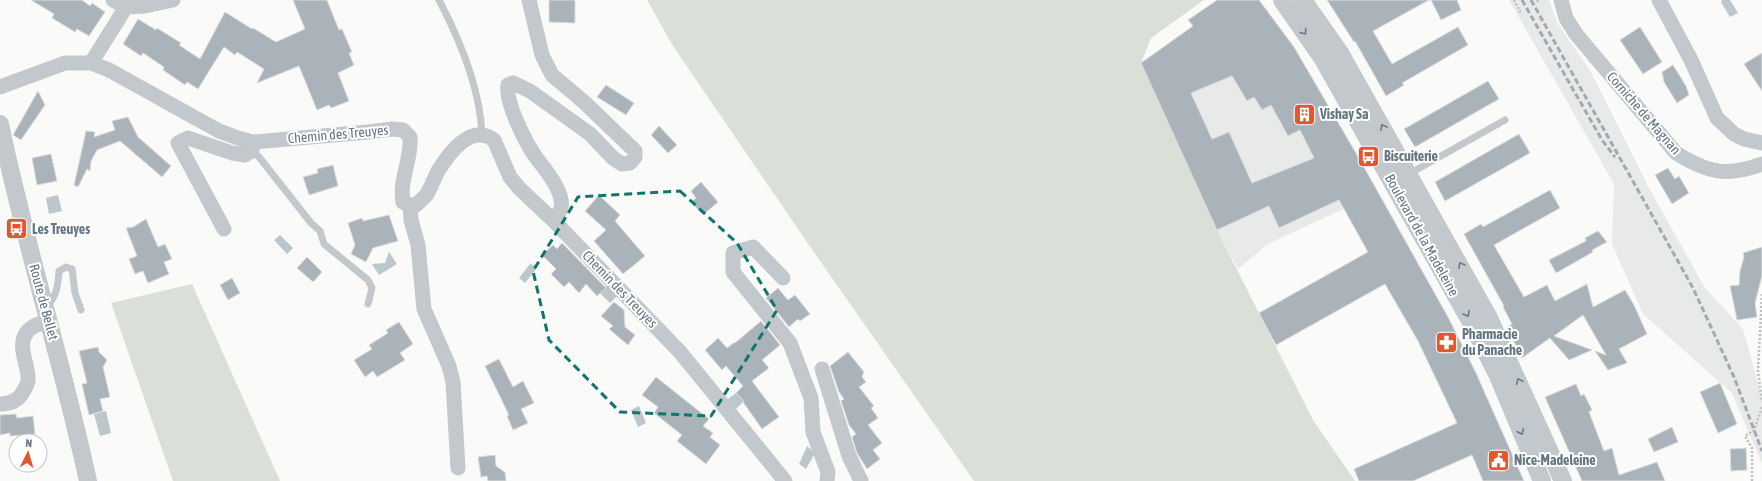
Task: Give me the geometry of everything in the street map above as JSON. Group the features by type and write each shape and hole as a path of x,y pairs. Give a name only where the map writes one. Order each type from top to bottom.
{"street":[{"path":"91,63 119,4 145,6 173,0"},
{"path":"529,0 542,55 552,75 584,102 635,151 635,157 630,163 622,164 613,158 590,134 530,91 513,83 508,84 508,96 525,137 535,156 548,172 558,192 561,207 554,221"},
{"name":"Boulevard de la Madeleine","path":"1282,0 1323,59 1489,318 1563,481"},
{"name":"Boulevard de la Madeleine","path":"1303,0 1340,53 1498,376 1542,481"},
{"name":"Corniche de Magnan","path":"1561,0 1566,18 1576,34 1676,153 1690,162 1719,172 1740,172 1762,164"},
{"path":"1659,0 1691,60 1716,118 1734,134 1744,139 1762,143"},
{"name":"Chemin des Treuyes","path":"0,87 65,63 91,63 109,70 220,131 238,138 252,146 392,129 403,130 410,137 411,145 405,168 402,194 403,202 410,205"},
{"name":"Route de Bellet","path":"0,124 5,169 47,315 88,481"},
{"path":"458,468 453,382 450,366 424,309 418,245 411,220 410,205 416,205 426,195 438,171 454,149 471,135 482,134"},
{"name":"Chemin des Treuyes","path":"482,134 494,140 510,177 519,188 554,221 680,352 785,481"},
{"path":"224,229 178,143 188,138 232,153 245,155 252,146"},
{"path":"783,278 753,247 733,253 732,272 790,343 811,398 813,432 828,472 827,481"},
{"path":"0,404 10,404 20,396 28,382 27,367 22,351 24,338 27,331 47,315"},
{"path":"822,369 849,456 861,481"}],"lane":[{"path":"439,0 457,34 481,110 482,134"},
{"path":"1401,179 1505,120"},
{"path":"252,146 311,223 320,231 324,244 368,280 372,288 368,304"},
{"path":"47,315 54,299 59,271 66,267 72,269 75,293 80,310"}],"path":[{"path":"1514,0 1522,13"},
{"path":"1762,294 1758,371 1762,402"},
{"path":"1752,481 1752,448 1745,436 1754,430 1762,407"}],"highlighted area":[{"path":"680,191 737,243 777,310 711,416 620,412 549,340 533,271 578,197"}],"shaded area":[{"path":"647,0 1204,0 1151,38 1141,63 1217,230 1313,420 1355,481 974,481 811,248 673,46"},
{"name":"Vishay Sa","path":"1229,0 1259,0 1294,47 1378,193 1268,244 1238,269 1217,230 1141,63"},
{"path":"1509,0 1549,0 1558,24 1591,72 1649,188 1705,288 1743,329 1762,398 1762,464 1732,393 1643,314 1612,244 1614,184"},
{"path":"1722,0 1730,0 1738,13 1730,17 1721,2"},
{"path":"58,195 62,211 49,214 46,198"},
{"path":"280,235 293,248 287,254 274,240"},
{"path":"389,252 397,264 379,275 372,264 385,263"},
{"path":"530,264 534,265 536,269 525,283 519,278"},
{"path":"192,284 280,481 173,481 111,303"},
{"path":"608,284 618,295 610,303 600,293"},
{"path":"736,393 744,401 736,409 727,400"},
{"path":"639,406 646,423 638,427 631,410"},
{"path":"106,411 111,433 100,436 94,414"},
{"path":"807,446 815,453 806,469 799,464"}],"building":[{"path":"31,0 82,0 90,6 92,3 105,12 89,36 77,29 75,32 52,18 54,14"},
{"path":"293,0 327,0 339,30 342,29 352,52 349,53 354,65 338,73 349,101 331,108 329,105 317,110 299,66 257,83 264,69 237,52 235,55 224,47 198,89 187,82 185,85 163,70 164,67 143,53 141,56 123,44 138,19 156,30 157,28 181,43 179,45 200,59 225,12 276,42 305,29"},
{"path":"549,0 575,0 575,23 549,22"},
{"path":"1217,0 1259,0 1294,47 1360,160 1448,317 1476,373 1524,481 1483,481 1472,455 1413,481 1359,481 1354,469 1457,423 1418,341 1385,284 1276,345 1259,313 1368,252 1339,200 1279,228 1269,206 1217,230 1141,63 1193,26 1188,20","holes":["1232,76 1247,101 1254,97 1262,110 1271,105 1288,136 1300,130 1314,158 1252,183 1229,132 1212,139 1191,93"]},
{"path":"1327,0 1429,0 1373,31 1392,64 1458,27 1468,45 1402,83 1404,85 1386,96 1355,41 1354,42"},
{"path":"1431,0 1457,0 1461,10 1441,20"},
{"path":"1640,27 1662,62 1643,74 1620,40"},
{"path":"1762,53 1762,91 1744,64"},
{"path":"1673,65 1686,86 1689,95 1677,103 1664,82 1662,72"},
{"path":"1488,81 1499,99 1415,147 1404,129"},
{"path":"606,85 634,103 626,115 597,97"},
{"path":"38,91 45,105 21,140 13,135"},
{"path":"128,117 138,137 171,166 162,177 120,141 97,150 91,161 90,171 87,169 78,187 74,185 86,131 95,132 94,137 115,130 112,121"},
{"path":"659,126 677,145 668,153 651,135"},
{"path":"1519,134 1530,153 1445,201 1435,182"},
{"path":"51,154 57,181 37,185 32,158"},
{"path":"333,165 338,186 309,195 303,177 318,173 317,169"},
{"path":"1668,168 1675,179 1679,176 1689,193 1672,204 1655,175"},
{"path":"701,182 718,202 703,215 691,202 696,198 691,191"},
{"path":"1550,190 1560,208 1494,245 1524,297 1547,285 1555,301 1587,284 1593,307 1625,290 1634,305 1647,334 1619,349 1627,363 1608,370 1595,351 1606,355 1583,315 1554,336 1592,350 1569,360 1550,338 1522,358 1507,327 1512,324 1503,307 1504,306 1464,234 1481,224 1483,227"},
{"path":"599,195 620,215 615,221 645,256 623,274 594,241 606,230 585,211"},
{"path":"389,215 398,241 373,248 366,262 351,254 355,245 348,223 362,218 363,221"},
{"path":"146,219 158,247 165,244 172,259 164,262 169,274 148,283 143,271 135,274 129,259 137,256 126,228 133,227"},
{"path":"1598,231 1607,242 1592,250 1593,252 1556,273 1549,260 1586,241 1585,238"},
{"path":"562,243 606,288 597,296 586,284 579,293 569,282 564,287 551,274 556,269 542,255 553,245 557,249"},
{"path":"1762,247 1762,276 1755,303 1757,317 1737,320 1730,286 1739,285 1740,271 1744,257 1743,253"},
{"path":"307,257 322,272 313,282 297,268"},
{"path":"232,278 240,293 228,300 220,285"},
{"path":"778,288 788,300 795,295 810,314 800,321 798,319 789,327 766,298"},
{"path":"614,302 624,310 625,327 635,335 628,345 609,329 613,326 601,316"},
{"path":"761,321 780,345 762,360 769,368 752,381 779,417 762,429 743,402 744,401 736,393 743,386 726,366 722,370 705,350 718,338 727,348"},
{"path":"399,322 413,344 400,353 405,360 377,377 373,371 365,377 354,360 372,349 369,345 388,333 386,330"},
{"path":"98,347 99,352 107,360 103,367 110,397 100,399 103,411 89,415 82,384 87,383 79,351"},
{"path":"848,352 864,372 862,377 866,382 859,387 874,406 871,408 878,418 868,425 882,443 873,450 880,459 867,469 857,453 852,437 856,434 849,425 841,401 844,399 839,392 830,366"},
{"path":"499,359 513,387 523,381 534,403 521,409 528,423 513,430 507,416 509,415 485,366"},
{"path":"656,377 709,419 703,426 713,433 710,437 720,445 706,464 677,441 682,435 654,413 658,407 642,395"},
{"path":"1720,383 1737,424 1718,433 1700,392"},
{"path":"1576,384 1581,396 1584,394 1592,410 1589,412 1604,451 1612,448 1619,475 1657,462 1665,481 1582,481 1545,397"},
{"path":"16,414 17,418 33,416 35,433 8,433 0,435 0,415"},
{"path":"1672,427 1678,442 1654,452 1648,439"},
{"path":"1746,448 1747,470 1731,471 1730,449"},
{"path":"495,455 496,466 506,473 506,481 488,481 487,476 481,477 478,457"}],"railway":[{"path":"1522,0 1602,140 1615,157"},
{"path":"1531,0 1693,288 1734,377 1762,451"}],"place":[{"name":"Vishay Sa","path":"1304,114"},
{"name":"Biscuiterie","path":"1368,156"},
{"name":"Les Treuyes","path":"16,229"},
{"name":"Pharmacie du Panache","path":"1446,342"},
{"name":"Nice-Madeleine","path":"1499,460"}]}
